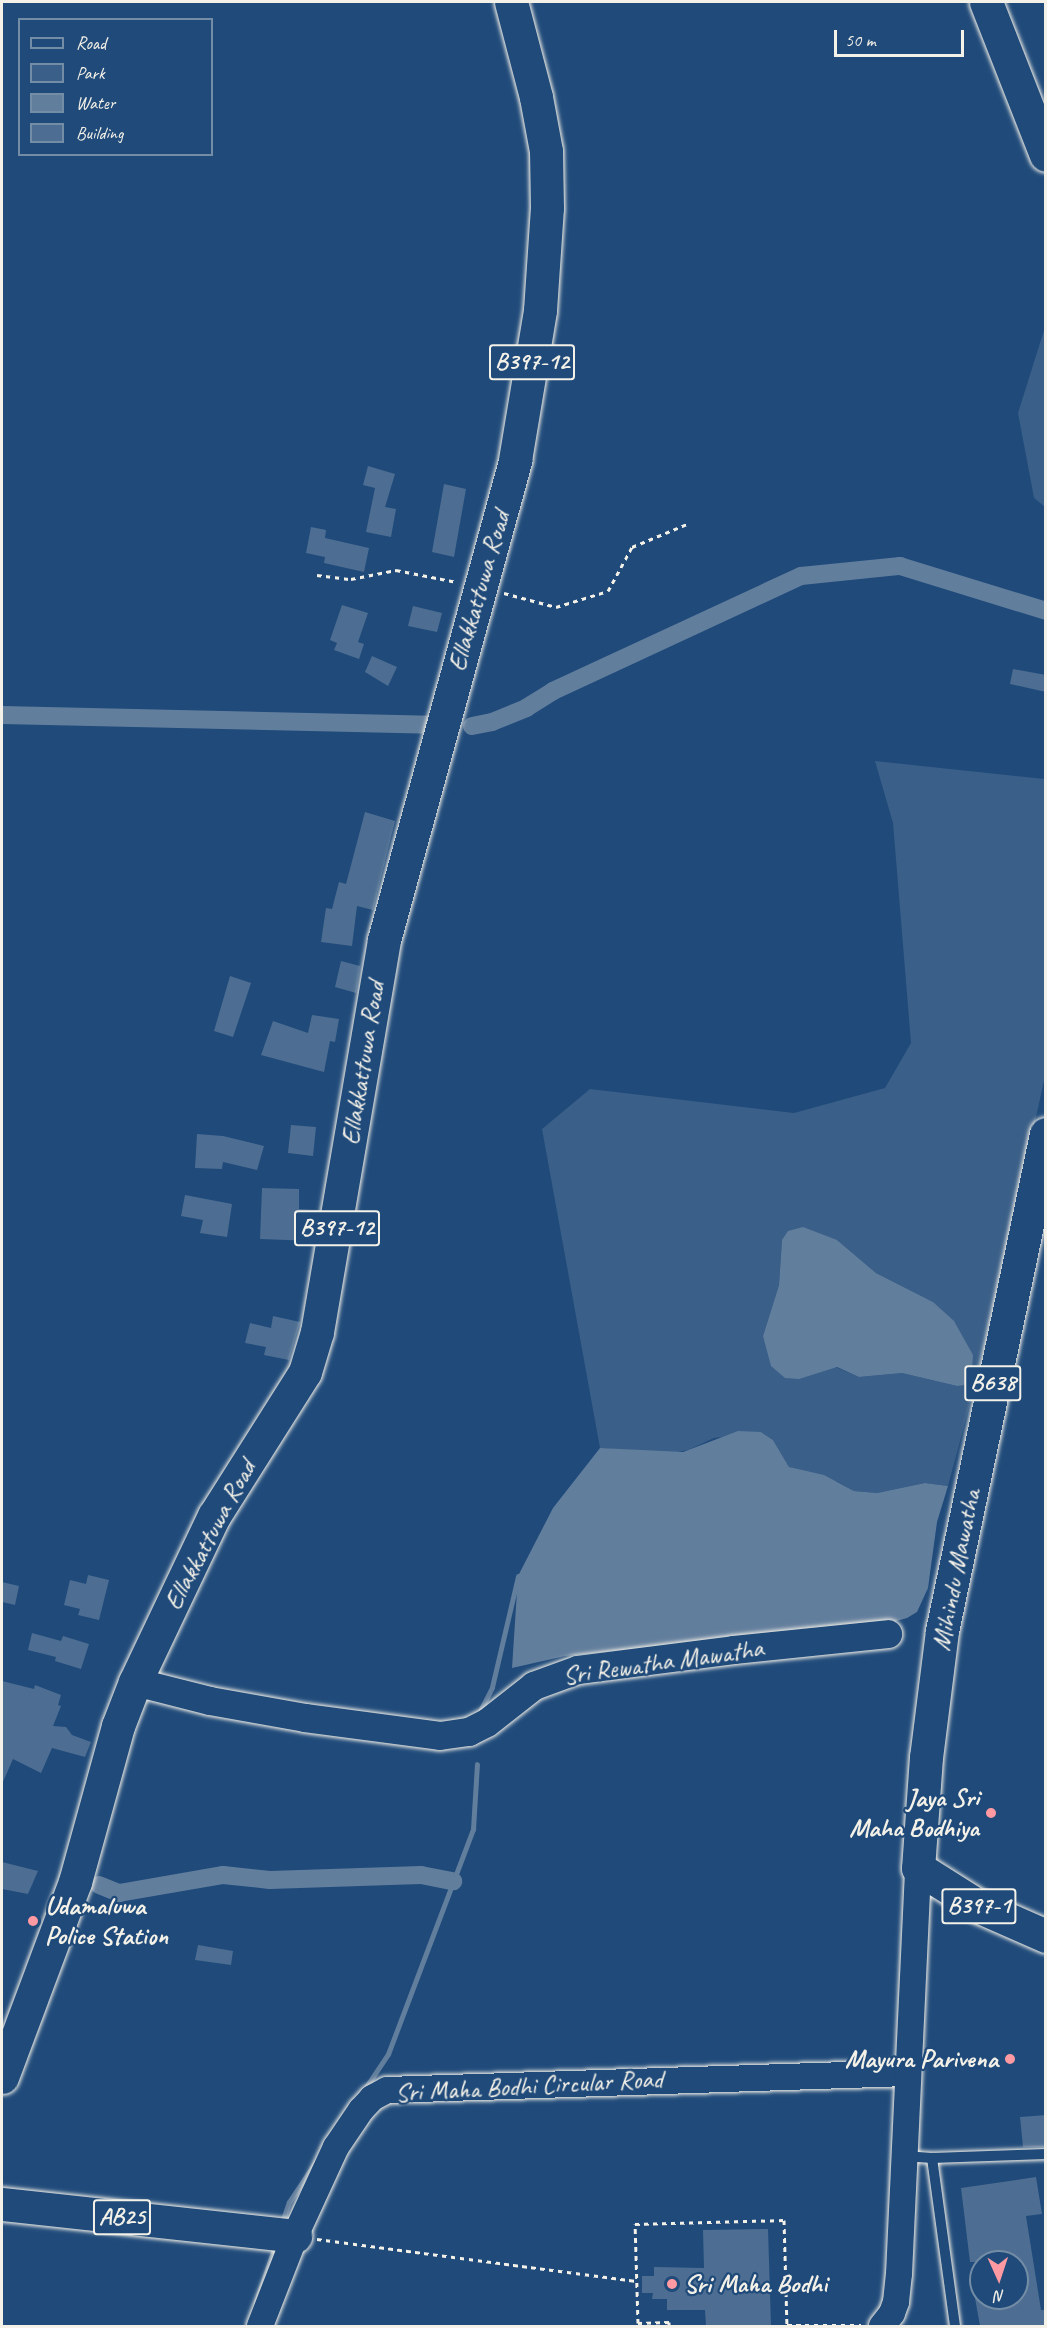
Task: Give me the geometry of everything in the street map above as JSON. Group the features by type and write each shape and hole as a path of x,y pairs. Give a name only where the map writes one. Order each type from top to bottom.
{"main road":[{"name":"Ellakkattuwa Road","path":"2,2077 75,1882 118,1726 135,1682 214,1516 293,1393 311,1356 337,1227 384,940 515,460 540,310 545,247 546,151 536,97 511,2"},
{"path":"986,2 1046,155"},
{"name":"Mihindu Mawatha","path":"918,1868 926,1757 942,1631 1046,1134"},
{"name":"Sri Rewatha Mawatha","path":"135,1682 210,1701 413,1734 440,1736 478,1728 534,1686 578,1670 713,1652 888,1634"},
{"name":"B397-1","path":"918,1868 980,1907 1046,1936"},
{"name":"AB25","path":"2,2204 295,2236"}],"street":[{"name":"B638","path":"906,2084 918,1868"},
{"path":"883,2326 896,2302 906,2084"},
{"name":"Sri Maha Bodhi Circular Road","path":"260,2326 295,2236 348,2126 372,2098 387,2090 906,2084"}],"lane":[{"path":"903,2156 932,2158 1046,2154"},
{"path":"932,2158 955,2326"}],"path":[{"path":"317,575 351,579 396,570 480,587 556,607 608,591 632,547 687,524"},
{"path":"669,2326 669,2322 638,2323 635,2224 784,2220 787,2326 883,2326"},
{"path":"295,2236 636,2281"}],"green space":[{"path":"1045,327 1045,507 1034,498 1018,413"},
{"path":"875,761 1045,779 1045,1076 991,1323 948,1486 925,1483 877,1493 854,1491 838,1482 789,1467 773,1440 761,1432 714,1438 688,1450 672,1453 600,1448 542,1129 590,1089 794,1113 885,1088 911,1043 893,823","holes":["782,1240 837,1240 876,1273 933,1302 957,1386 902,1373 859,1377 763,1336 779,1285"]}],"water":[{"path":"803,1227 837,1240 876,1273 933,1302 954,1321 973,1355 971,1384 957,1386 902,1373 859,1377 837,1367 799,1379 785,1378 771,1366 763,1336 779,1285 782,1240 788,1231"},
{"path":"738,1431 761,1432 773,1440 789,1467 824,1475 854,1491 877,1493 925,1483 948,1486 937,1522 928,1588 917,1612 893,1622 565,1656 512,1668 518,1576 553,1508 600,1448 683,1452"}],"building":[{"path":"368,466 395,474 385,507 396,509 391,537 366,532 375,488 363,485"},
{"path":"444,484 466,489 454,557 432,552"},
{"path":"311,527 326,530 325,538 369,548 364,572 324,563 325,557 306,553"},
{"path":"342,605 368,613 358,642 364,644 359,659 334,650 337,643 330,640"},
{"path":"413,606 442,613 437,632 408,626"},
{"path":"372,656 397,667 388,686 365,672"},
{"path":"1013,669 1046,675 1046,692 1010,684"},
{"path":"365,812 395,821 373,910 357,906 352,946 321,942 326,908 332,909 339,882 346,884"},
{"path":"341,961 360,966 356,993 335,987"},
{"path":"230,976 251,983 233,1037 214,1031"},
{"path":"312,1015 339,1019 335,1042 330,1041 324,1072 261,1055 273,1021 308,1033"},
{"path":"291,1125 316,1127 313,1156 288,1153"},
{"path":"197,1134 223,1136 264,1146 257,1170 223,1162 222,1169 195,1168"},
{"path":"262,1188 299,1189 299,1209 319,1210 313,1241 260,1239"},
{"path":"185,1195 232,1204 227,1237 200,1233 203,1220 181,1216"},
{"path":"273,1316 300,1322 289,1360 264,1355 266,1347 245,1343 250,1323 271,1328"},
{"path":"88,1575 109,1580 99,1620 78,1615 80,1609 64,1605 70,1580 86,1584"},
{"path":"2,1582 19,1586 15,1605 2,1602"},
{"path":"32,1633 61,1641 63,1636 89,1644 81,1669 55,1661 56,1657 28,1650"},
{"path":"2,1681 34,1689 35,1685 61,1695 58,1705 61,1706 53,1726 66,1727 72,1735 91,1742 85,1757 52,1748 41,1773 13,1759 2,1784"},
{"path":"2,1862 38,1871 28,1894 2,1889"},
{"path":"198,1945 233,1951 231,1965 195,1960"},
{"path":"1046,2115 1046,2147 1023,2147 1020,2117"},
{"path":"1036,2177 1042,2214 1026,2216 1041,2310 1046,2310 1046,2326 980,2326 977,2310 1029,2310 1029,2250 969,2250 969,2254 961,2188"},
{"path":"768,2229 771,2326 706,2326 705,2310 667,2310 667,2299 652,2299 653,2293 642,2293 642,2276 654,2276 654,2267 704,2268 703,2230"}],"waterway":[{"path":"472,726 492,722 526,708 553,691 801,576 900,566 1046,611"},
{"path":"2,715 431,725"},
{"path":"478,1715 492,1687 518,1576"},
{"path":"362,2093 388,2054 473,1829 477,1764"},
{"path":"99,1885 119,1893 223,1875 270,1880 421,1875 453,1881"},
{"path":"282,2222 289,2202 317,2160"},
{"path":"256,2302 275,2246"}],"place":[{"name":"Jaya Sri Maha Bodhiya","path":"991,1813"},
{"name":"Udamaluwa Police Station","path":"33,1921"},
{"name":"Mayura Parivena","path":"1010,2059"},
{"name":"Sri Maha Bodhi","path":"672,2284"}]}
